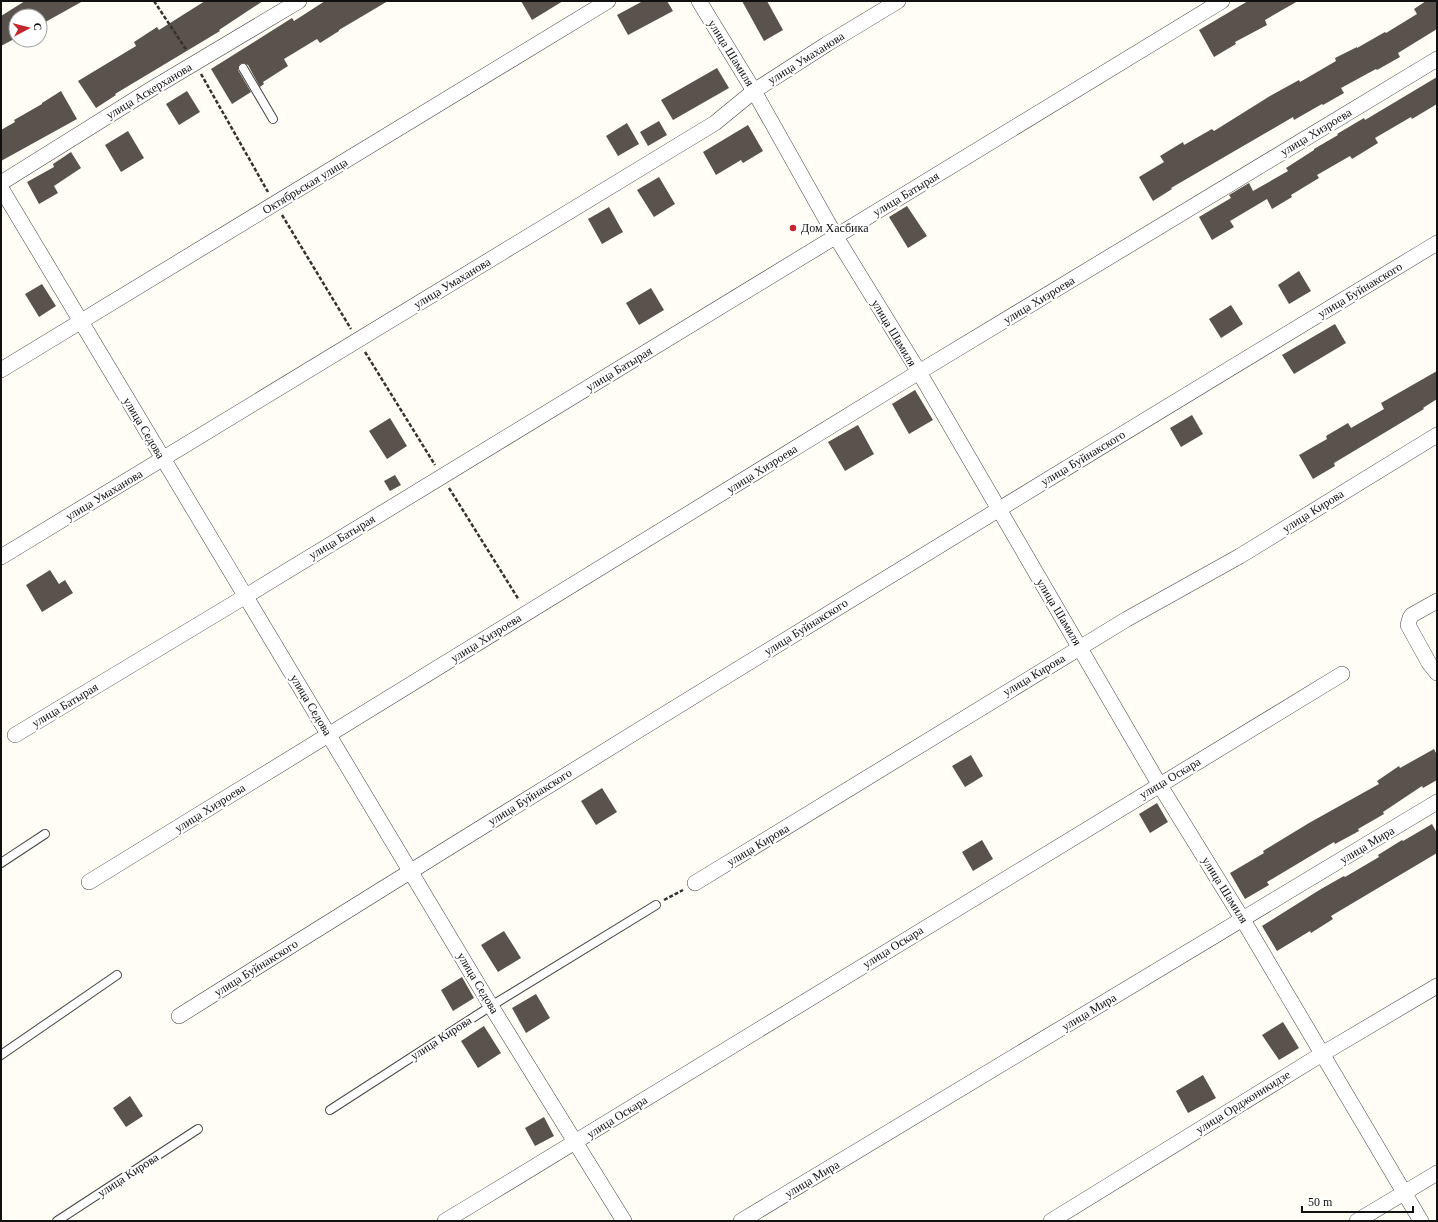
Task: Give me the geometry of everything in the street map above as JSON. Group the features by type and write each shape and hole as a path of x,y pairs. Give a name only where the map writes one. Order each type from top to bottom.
{"street":[{"name":"улица Аскерханова","path":"1,183 152,88 299,1"},
{"name":"Октябрьская улица","path":"1,370 608,1"},
{"name":"улица Шамиля","path":"699,1 754,91 836,237 919,372 1159,784 1243,920 1421,1221"},
{"name":"улица Умаханова","path":"1,557 715,123 754,91 898,1"},
{"name":"улица Батырая","path":"15,735 246,596 1222,1"},
{"name":"улица Хизроева","path":"89,882 919,372 1437,59"},
{"name":"улица Седова","path":"1,188 492,1006 624,1221"},
{"name":"улица Буйнакского","path":"179,1016 410,870 998,509 1437,243"},
{"name":"улица Кирова","path":"695,883 1127,619 1240,556 1437,435"},
{"path":"1437,601 1412,615 1408,621 1409,628 1429,663 1437,673"},
{"name":"улица Оскара","path":"445,1221 1159,784 1342,674"},
{"name":"улица Мира","path":"741,1221 1437,802"},
{"name":"улица Орджоникидзе","path":"1051,1221 1322,1054 1437,986"},
{"path":"1358,1221 1437,1173"}],"lane":[{"path":"243,68 273,119"},
{"path":"1,863 45,834"},
{"name":"улица Кирова","path":"330,1110 492,1006 656,905"},
{"path":"1,1055 117,975"},
{"name":"улица Кирова","path":"57,1221 198,1129"}],"path":[{"path":"154,1 195,63 275,204 527,613"},
{"path":"656,905 695,883"}],"building":[{"path":"25,1 83,1 48,21 48,8 14,8"},
{"path":"205,1 263,1 219,30 220,31 115,94 116,95 96,108 78,81 136,46 134,42 157,27 159,30"},
{"path":"325,1 388,1 320,43 317,39 284,59 288,66 263,82 264,84 260,87 248,65 243,63 240,64 238,70 251,92 232,104 211,69 292,18 294,21"},
{"path":"521,1 563,1 532,20"},
{"path":"643,1 667,1 673,11 628,35 617,15"},
{"path":"742,1 767,1 783,30 764,41"},
{"path":"1248,1 1298,1 1265,20 1267,25 1235,42 1236,44 1214,57 1199,30"},
{"path":"1426,1 1437,1 1437,29 1398,53 1400,57 1341,88 1344,93 1294,120 1293,117 1171,188 1172,189 1153,201 1139,177 1164,162 1160,156 1183,142 1184,145 1212,129 1214,131 1270,96 1299,80 1300,82 1336,61 1335,58 1357,48 1385,32 1386,33 1417,14 1414,9"},
{"path":"8,12 8,42 1,46 1,16"},
{"path":"717,68 729,88 673,120 661,100"},
{"path":"1437,77 1437,104 1375,138 1378,143 1352,159 1350,156 1317,175 1319,178 1291,195 1292,197 1272,209 1267,199 1230,221 1234,227 1212,240 1199,217 1231,198 1229,195 1249,183 1253,191 1288,171 1286,168 1338,135 1337,134 1364,118 1365,120"},
{"path":"61,91 77,119 1,161 1,130 15,122 14,120"},
{"path":"187,91 200,112 179,125 166,104"},
{"path":"659,121 667,135 648,146 640,132"},
{"path":"627,123 639,144 618,156 606,136"},
{"path":"748,125 763,151 743,163 741,160 716,175 703,152"},
{"path":"128,131 144,158 121,172 105,145"},
{"path":"71,152 81,168 54,186 58,193 39,204 27,182 54,167 53,164"},
{"path":"659,177 675,204 654,217 637,190"},
{"path":"907,206 927,236 908,248 889,217"},
{"path":"609,207 623,232 602,244 588,219"},
{"path":"1299,271 1311,291 1289,304 1278,285"},
{"path":"42,284 56,306 39,317 25,294"},
{"path":"651,288 664,310 639,325 626,303"},
{"path":"1231,305 1243,324 1221,338 1209,319"},
{"path":"1335,324 1346,343 1294,374 1282,355"},
{"path":"1437,371 1437,399 1423,408 1424,409 1334,463 1335,466 1313,479 1299,455 1327,439 1326,436 1348,423 1351,428 1384,409 1381,403"},
{"path":"915,390 933,420 909,434 892,404"},
{"path":"1192,415 1203,434 1181,447 1170,428"},
{"path":"390,418 407,446 387,459 369,431"},
{"path":"858,425 874,454 845,471 828,442"},
{"path":"395,475 401,485 390,491 384,481"},
{"path":"50,570 59,584 65,580 73,593 42,612 26,585"},
{"path":"1434,749 1437,755 1437,780 1423,788 1422,786 1383,812 1384,814 1358,829 1359,831 1335,844 1334,842 1267,882 1269,885 1245,899 1230,873 1264,853 1263,851 1309,823 1379,784 1377,781 1399,766 1400,768"},
{"path":"971,755 983,776 965,787 952,766"},
{"path":"602,788 617,812 596,825 581,801"},
{"path":"1157,803 1168,822 1150,833 1139,814"},
{"path":"1432,824 1437,833 1437,853 1331,916 1333,919 1311,933 1310,931 1277,951 1262,926 1321,889 1379,857 1378,855 1402,840 1403,841"},
{"path":"982,840 993,859 973,871 962,852"},
{"path":"504,931 521,958 498,972 481,945"},
{"path":"462,977 474,998 453,1011 441,990"},
{"path":"536,994 550,1018 526,1033 512,1008"},
{"path":"1283,1022 1299,1048 1279,1060 1262,1035"},
{"path":"484,1026 501,1053 478,1068 461,1041"},
{"path":"1203,1075 1216,1098 1188,1113 1176,1091"},
{"path":"130,1096 143,1116 126,1127 113,1108"},
{"path":"544,1117 554,1136 535,1146 525,1128"}],"place":[{"name":"Дом Хасбика","path":"793,228"}]}
